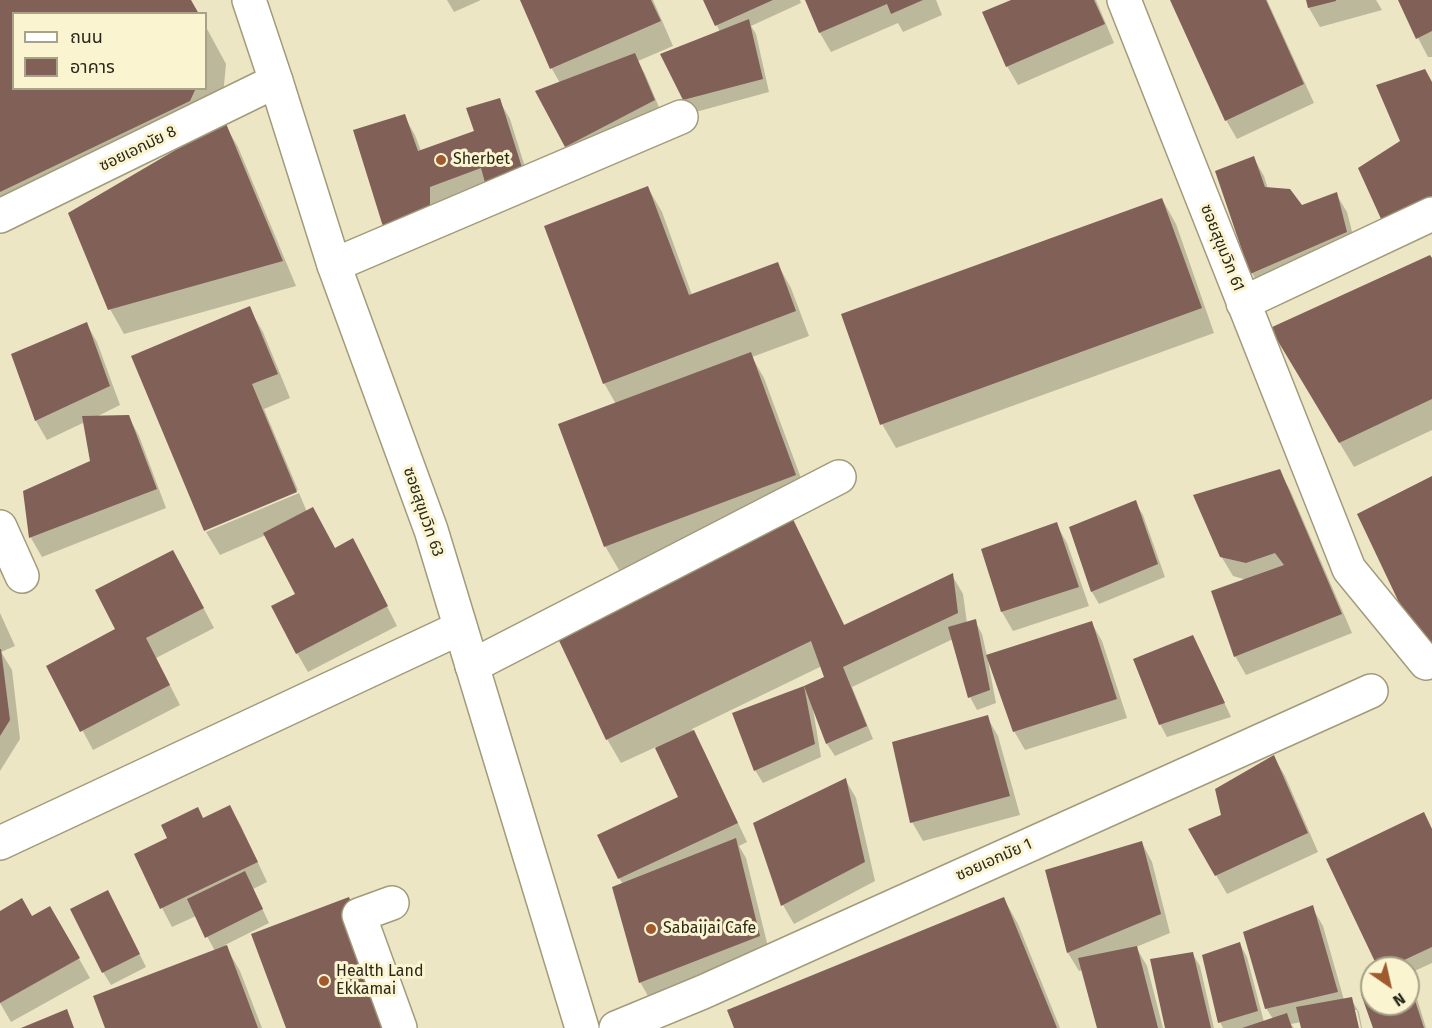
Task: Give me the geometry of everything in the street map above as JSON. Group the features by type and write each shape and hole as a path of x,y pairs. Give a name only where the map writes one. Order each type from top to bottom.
{"street":[{"name":"ซอยสุขุมวิท 63","path":"249,0 334,266 431,530 582,1028"},
{"name":"ซอยสุขุมวิท 61","path":"1124,0 1244,303 1432,214"},
{"name":"ซอยเอกมัย 8","path":"0,216 276,81"},
{"path":"334,266 681,117"},
{"path":"1244,303 1349,569 1426,663"},
{"path":"472,666 839,477"},
{"path":"0,527 22,576"},
{"path":"0,843 460,628"},
{"name":"ซอยเอกมัย 1","path":"616,1028 703,992 1371,691"},
{"path":"392,903 359,915 400,1028"}],"building":[{"path":"0,0 191,0 198,12 12,12 12,90 195,90 190,101 0,192"},
{"path":"520,0 651,0 661,21 550,69"},
{"path":"703,0 773,0 715,26"},
{"path":"805,0 923,0 891,14 887,4 819,33"},
{"path":"1011,0 1094,0 1105,24 1006,67 982,12"},
{"path":"1170,0 1266,0 1304,84 1225,121"},
{"path":"1306,0 1336,0 1336,1 1308,8"},
{"path":"1398,0 1432,0 1432,31 1416,39"},
{"path":"749,19 763,79 683,100 660,54"},
{"path":"635,53 655,100 565,147 535,91"},
{"path":"1425,69 1432,82 1432,199 1382,221 1358,168 1400,141 1376,85"},
{"name":"Sherbet","path":"500,98 525,177 487,190 481,168 430,187 430,212 385,233 353,130 405,114 418,151 474,131 466,108"},
{"path":"225,121 283,261 108,310 68,213"},
{"path":"1254,156 1265,187 1290,189 1302,205 1337,192 1347,232 1250,274 1215,171"},
{"path":"648,186 689,295 778,262 796,311 603,384 544,226"},
{"path":"1162,198 1202,308 880,425 841,314"},
{"path":"1430,255 1432,258 1432,399 1339,443 1270,328"},
{"path":"250,306 278,374 252,384 297,492 204,531 131,356"},
{"path":"87,322 110,386 35,421 11,354"},
{"path":"751,352 796,475 604,547 558,424"},
{"path":"129,415 157,489 29,538 23,491 90,461 82,416"},
{"path":"1280,469 1342,614 1234,657 1211,591 1284,565 1275,553 1246,563 1220,557 1193,495"},
{"path":"1432,476 1432,672 1357,514"},
{"path":"1136,500 1158,564 1091,592 1069,527"},
{"path":"313,507 335,548 353,538 388,606 296,654 271,606 295,594 263,533"},
{"path":"790,513 844,625 953,573 958,613 843,667 867,726 826,744 804,686 824,677 811,641 606,740 553,628"},
{"path":"1057,522 1079,587 1001,612 981,549"},
{"path":"173,550 204,608 146,638 170,685 80,732 46,666 115,629 95,590"},
{"path":"976,619 990,690 968,698 948,627"},
{"path":"1092,621 1117,699 1013,732 986,655"},
{"path":"1193,635 1225,703 1159,725 1133,659"},
{"path":"0,649 10,720 0,736"},
{"path":"804,686 815,744 754,771 732,713"},
{"path":"988,715 1010,796 910,823 892,742"},
{"path":"694,730 738,823 618,879 597,835 678,797 655,748"},
{"path":"1274,755 1308,833 1215,876 1188,829 1221,815 1215,789"},
{"path":"846,778 865,862 781,906 753,823"},
{"path":"230,805 258,862 160,909 134,854 167,838 161,825 198,807 203,818"},
{"path":"1424,812 1432,829 1432,947 1413,956 1372,956 1326,859"},
{"path":"736,838 760,936 639,983 612,887"},
{"path":"1142,841 1161,914 1067,953 1045,870"},
{"path":"245,871 263,909 205,938 187,899"},
{"path":"108,890 140,954 102,973 70,909"},
{"name":"Health Land Ekkamai","path":"349,897 398,1028 286,1028 251,934"},
{"path":"1004,897 1057,1028 734,1028 727,1010"},
{"path":"22,898 32,916 50,906 80,958 0,1003 0,911"},
{"path":"1313,905 1338,992 1265,1009 1243,932"},
{"path":"1240,942 1258,1011 1218,1023 1202,955"},
{"path":"227,945 258,1028 105,1028 93,996"},
{"path":"1137,946 1158,1028 1097,1028 1078,958"},
{"path":"1193,952 1211,1028 1165,1028 1150,959"},
{"path":"1352,997 1359,1028 1301,1028 1296,1007"},
{"path":"67,1009 74,1028 21,1028"},
{"path":"1287,1013 1292,1028 1242,1028"},
{"path":"1369,1016 1420,1016 1424,1028 1373,1028"}],"place":[{"name":"Sherbet","path":"441,160"},
{"name":"Sabaijai Cafe","path":"651,929"},
{"name":"Health Land Ekkamai","path":"324,981"}]}
